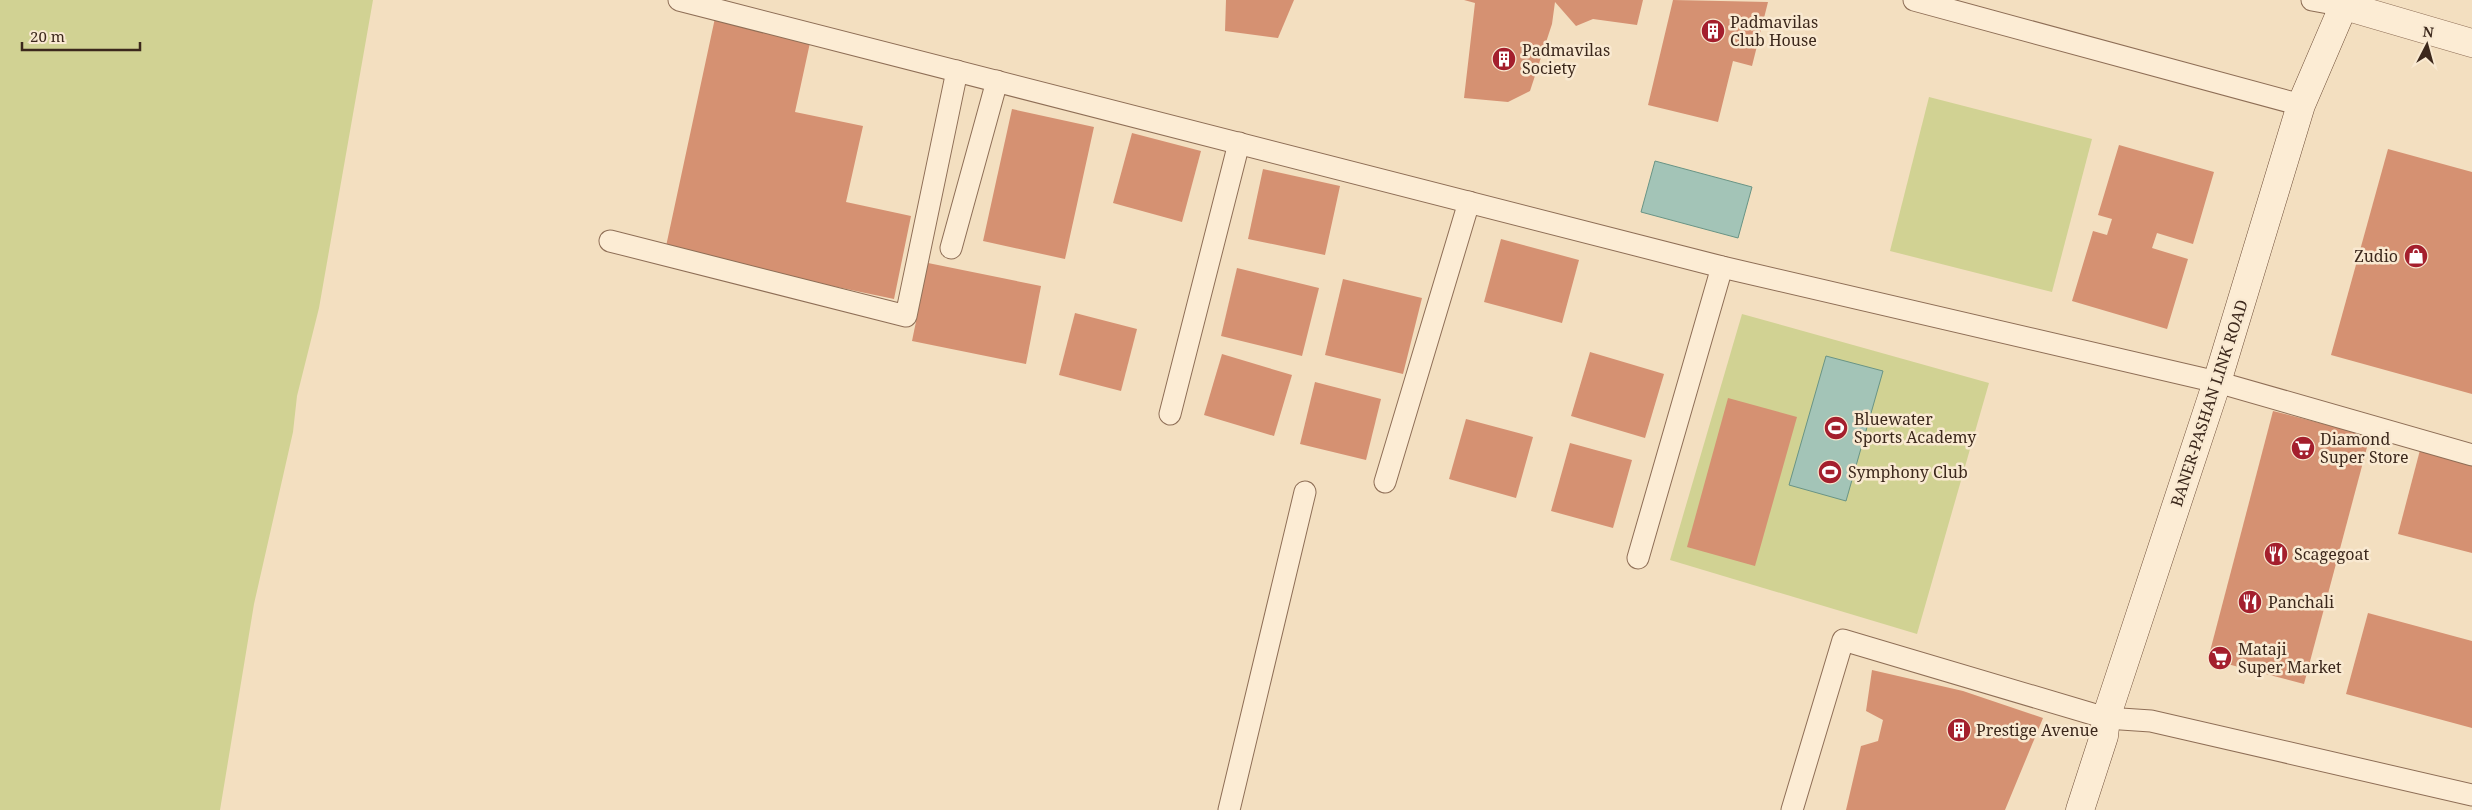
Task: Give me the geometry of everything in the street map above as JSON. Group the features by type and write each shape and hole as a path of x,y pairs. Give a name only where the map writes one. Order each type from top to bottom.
{"street":[{"name":"BANER-PASHAN LINK ROAD","path":"2080,810 2104,736 2106,718 2217,382 2301,105 2345,3"},
{"path":"2345,3 2472,43"}],"lane":[{"path":"679,0 1722,267 2217,382 2472,455"},
{"path":"1914,0 2301,105"},
{"path":"2312,0 2345,3"},
{"path":"610,241 906,316 957,71"},
{"path":"951,248 997,81"},
{"path":"1170,414 1239,143"},
{"path":"1385,482 1469,202"},
{"path":"1638,558 1722,267"},
{"path":"1229,810 1305,492"},
{"path":"1792,810 1843,640 2106,718 2151,721 2472,795"}],"green space":[{"path":"0,0 373,0 319,308 297,396 293,432 254,604 220,810 0,810"},
{"path":"1929,97 2092,139 2052,292 1890,251"},
{"name":"Symphony Club","path":"1742,314 1989,383 1917,634 1670,560"}],"shaded area":[{"path":"1655,161 1752,187 1738,238 1641,212"},
{"name":"Bluewater Sports Academy","path":"1826,356 1883,371 1846,501 1789,485"}],"building":[{"path":"1226,0 1294,0 1278,38 1225,31"},
{"name":"Padmavilas Society","path":"1464,0 1643,0 1637,25 1593,19 1576,26 1555,2 1552,24 1530,91 1508,102 1464,98 1475,3"},
{"name":"Padmavilas Club House","path":"1673,0 1768,2 1752,66 1733,61 1718,122 1648,105"},
{"path":"715,18 811,38 795,112 863,126 846,202 911,216 894,299 665,251"},
{"path":"1012,109 1094,127 1065,259 983,241"},
{"path":"1132,133 1201,151 1182,222 1113,203"},
{"path":"2119,145 2214,172 2193,244 2157,233 2152,248 2188,259 2167,329 2072,301 2093,231 2107,235 2112,219 2098,215"},
{"path":"2388,149 2472,172 2472,394 2331,355"},
{"path":"1263,169 1340,186 1325,255 1248,239"},
{"path":"1501,239 1579,260 1562,323 1484,302"},
{"path":"928,263 1041,286 1026,364 912,341"},
{"path":"1237,268 1319,288 1302,356 1221,336"},
{"path":"1343,279 1422,298 1403,374 1325,355"},
{"path":"1075,313 1137,329 1121,391 1059,375"},
{"path":"1590,352 1664,374 1645,438 1571,416"},
{"path":"1222,354 1292,375 1274,436 1204,415"},
{"path":"1315,382 1381,399 1366,460 1300,444"},
{"path":"1728,398 1797,417 1755,566 1687,547"},
{"path":"2273,411 2370,436 2304,684 2208,659"},
{"path":"1466,419 1533,437 1516,498 1449,479"},
{"path":"1570,443 1632,460 1613,528 1551,511"},
{"path":"2420,450 2472,464 2472,553 2398,534"},
{"path":"2368,613 2472,641 2472,728 2346,694"},
{"name":"Prestige Avenue","path":"1872,670 1963,691 2043,718 2005,810 1846,810 1861,746 1878,741 1883,720 1866,711"}],"place":[{"name":"Padmavilas Club House","path":"1713,31"},
{"name":"Padmavilas Society","path":"1504,59"},
{"name":"Zudio","path":"2416,256"},
{"name":"Bluewater Sports Academy","path":"1836,428"},
{"name":"Diamond Super Store","path":"2303,448"},
{"name":"Symphony Club","path":"1830,472"},
{"name":"Scagegoat","path":"2276,554"},
{"name":"Panchali","path":"2250,602"},
{"name":"Mataji Super Market","path":"2220,658"},
{"name":"Prestige Avenue","path":"1959,730"}]}
